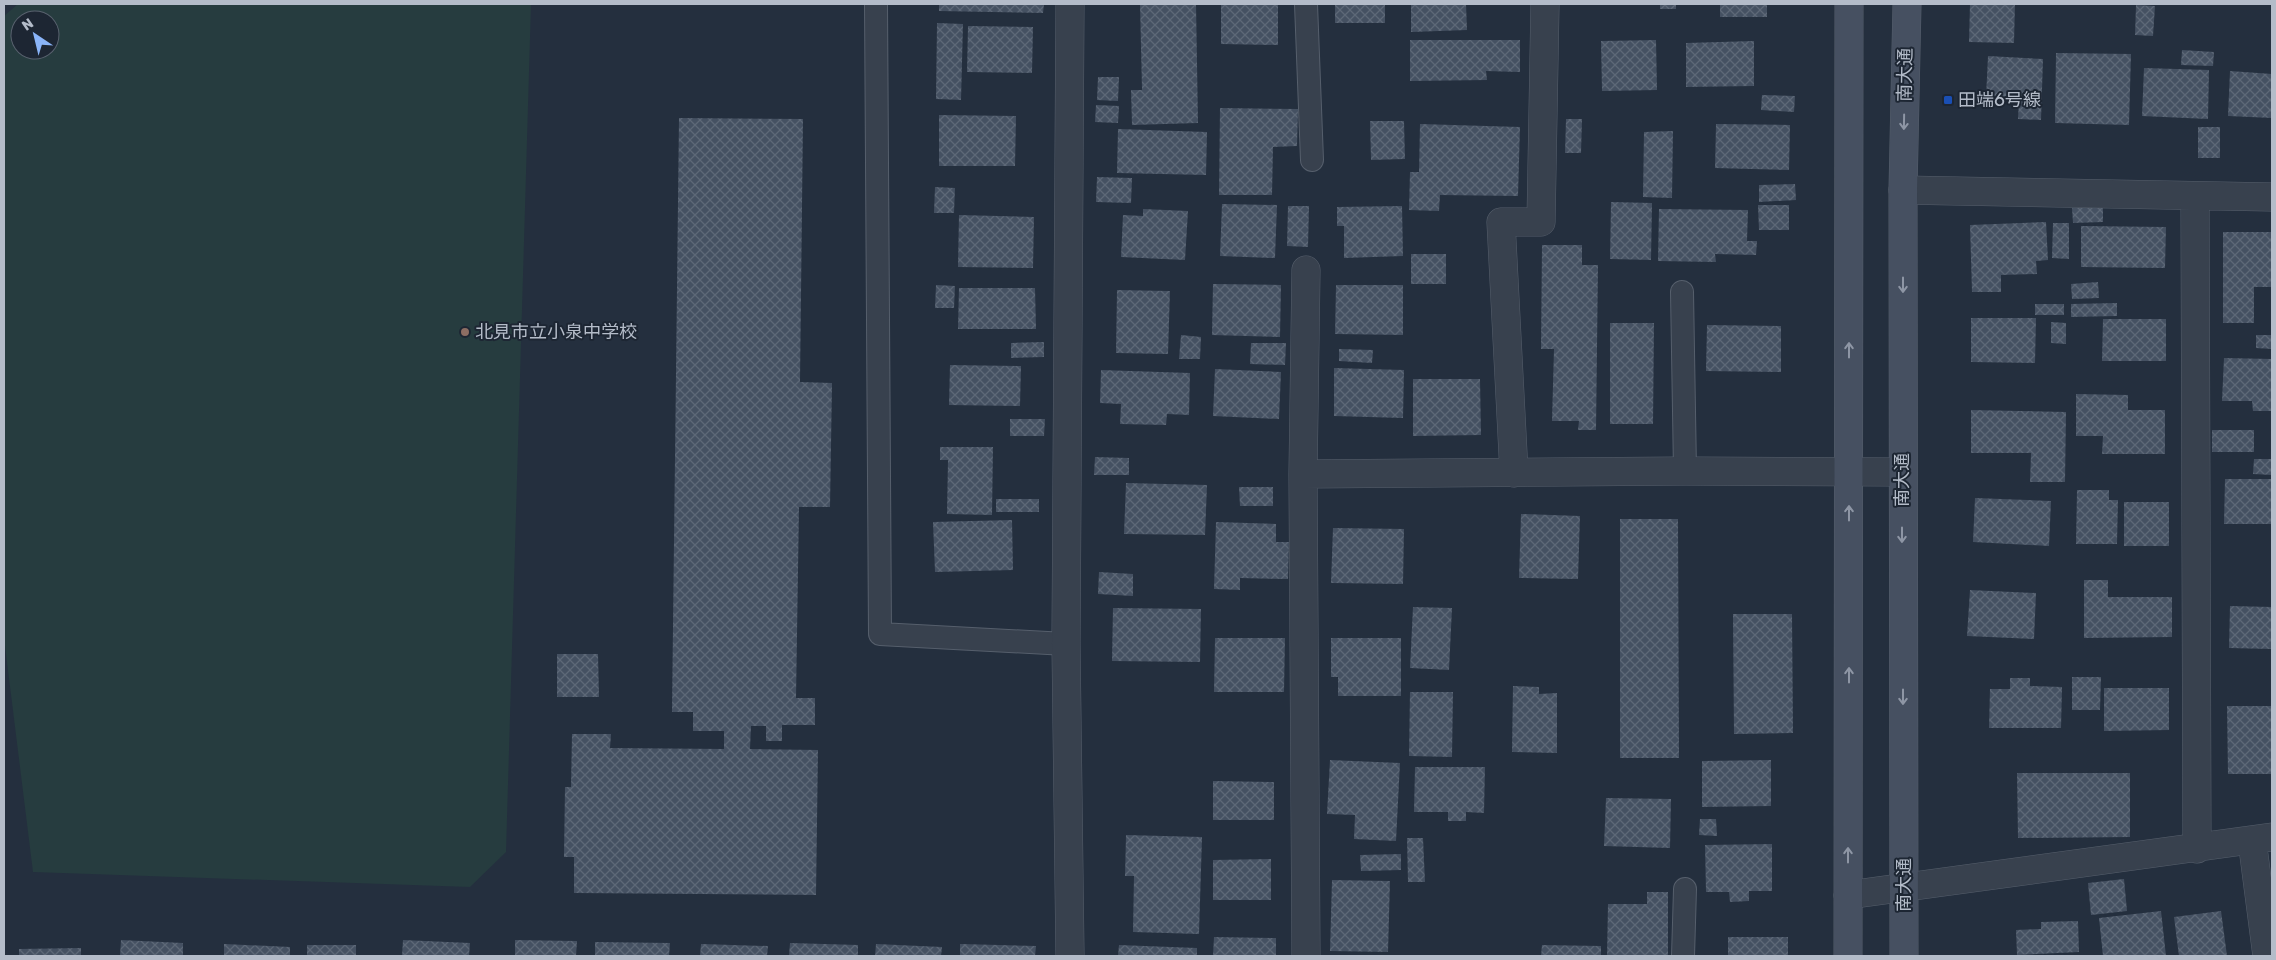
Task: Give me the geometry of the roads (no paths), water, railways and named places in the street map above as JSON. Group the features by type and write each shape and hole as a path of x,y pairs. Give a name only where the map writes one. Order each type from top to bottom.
{"street":[{"path":"1070,4 1066,644 1070,956"},
{"path":"1514,473 1501,222 1541,222 1545,4"},
{"path":"1848,956 1849,4"},
{"name":"南大通","path":"1904,956 1902,472 1903,190 1907,4"},
{"path":"1903,190 2272,197"},
{"path":"2194,196 2197,849"},
{"path":"1306,270 1303,474 1306,956"},
{"path":"1303,474 1685,471 1902,472"},
{"path":"1848,895 2262,839 2268,956"}],"lane":[{"path":"876,4 880,634 1066,644"},
{"path":"1306,4 1312,160"},
{"path":"1682,292 1685,471"},
{"path":"1683,956 1685,889"}],"place":[{"name":"田端6号線","path":"1948,100"},
{"name":"北見市立小泉中学校","path":"465,332"}]}
